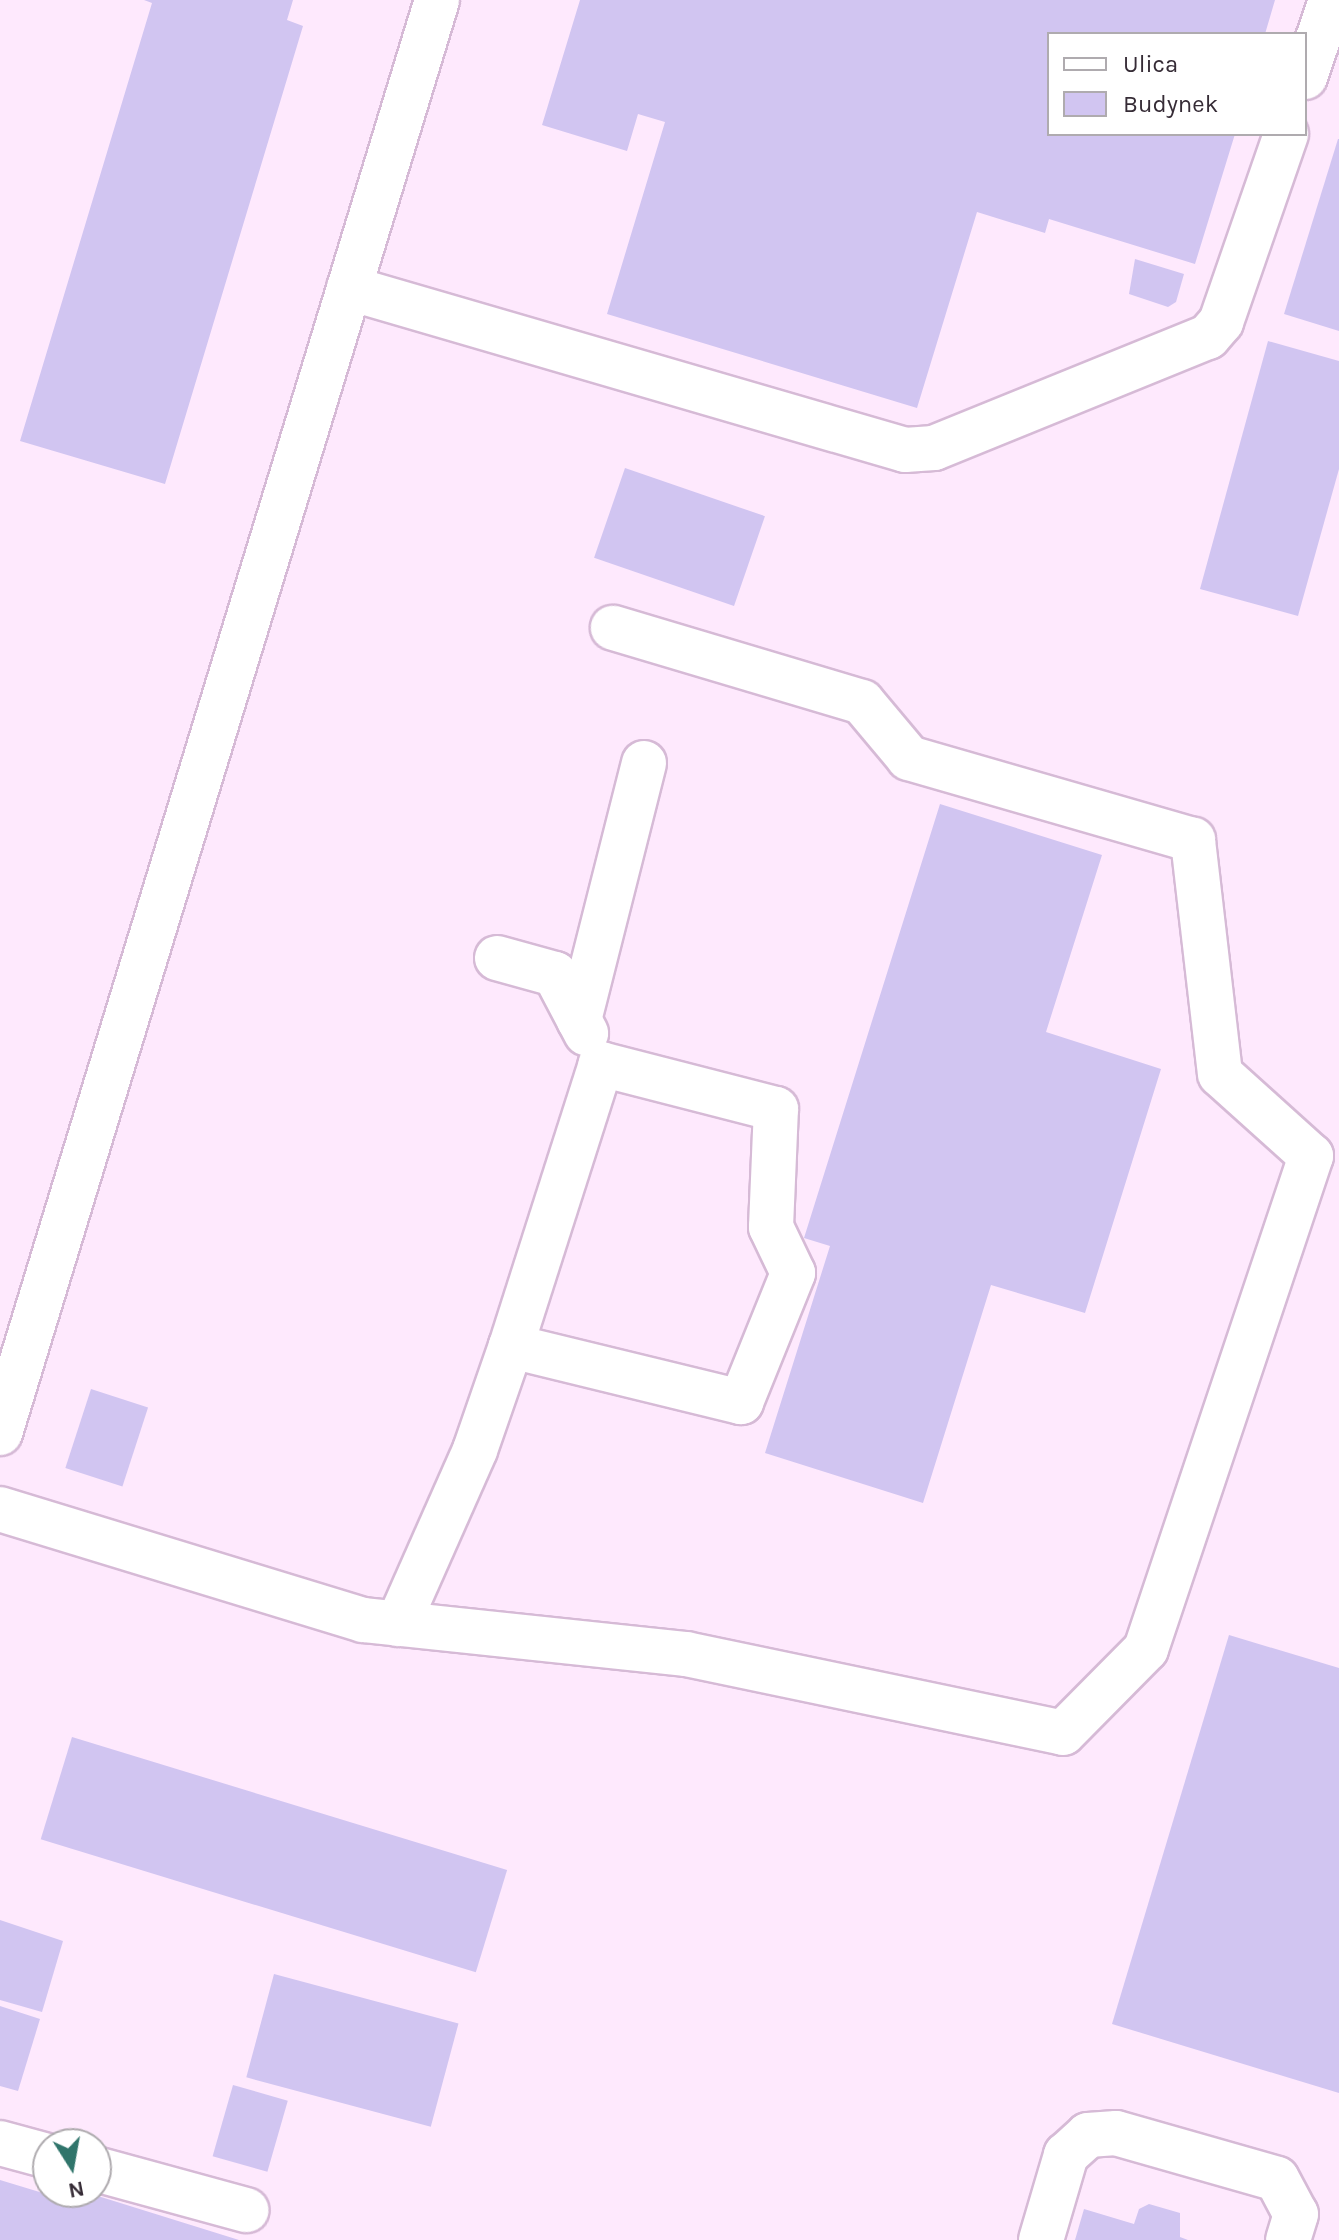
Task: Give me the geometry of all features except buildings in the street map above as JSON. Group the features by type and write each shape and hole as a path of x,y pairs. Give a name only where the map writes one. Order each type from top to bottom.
{"street":[{"path":"0,1433 437,0"},
{"path":"1307,71 1331,0"},
{"path":"349,288 905,450 934,448 1208,337 1221,322 1285,136"},
{"path":"0,1509 363,1620 686,1654 1063,1733 1146,1649 1311,1156 1220,1074 1193,840 909,758 862,702 613,628"},
{"path":"579,1020 644,763"},
{"path":"398,1624 475,1450 601,1064 555,974 497,958"},
{"path":"511,1346 741,1402 793,1273 771,1227 776,1109 601,1064"},
{"path":"1041,2240 1066,2155 1088,2135 1116,2133 1277,2179 1296,2214 1288,2240"},
{"path":"0,2143 32,2152"},
{"path":"112,2173 246,2210"}],"shaded area":[{"path":"0,0 1339,0 1339,2240 0,2240"}]}
